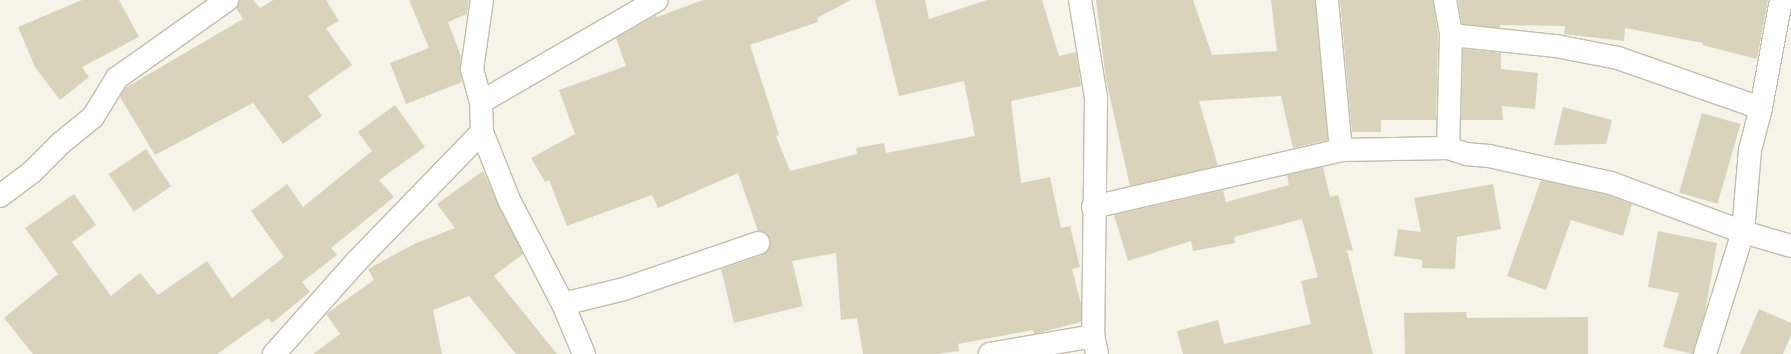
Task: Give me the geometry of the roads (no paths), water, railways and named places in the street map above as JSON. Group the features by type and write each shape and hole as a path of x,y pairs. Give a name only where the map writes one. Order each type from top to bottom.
{"street":[{"path":"0,196 32,172 61,143 93,117 117,78 227,0"},
{"path":"482,0 472,69 481,102 482,132 509,200 563,304 584,354"},
{"path":"481,102 657,0"},
{"path":"990,354 1095,345 1094,207 1096,98 1080,0"},
{"path":"1326,0 1341,150"},
{"path":"1444,0 1451,35 1448,148"},
{"path":"1705,354 1743,232 1750,150 1760,108 1781,0"},
{"path":"1451,35 1556,46 1618,58 1760,108"},
{"path":"274,354 356,262 482,132"},
{"path":"1094,207 1341,150 1448,148 1466,154 1489,156 1611,183 1743,232 1791,246"},
{"path":"563,304 624,289 758,243"}]}
